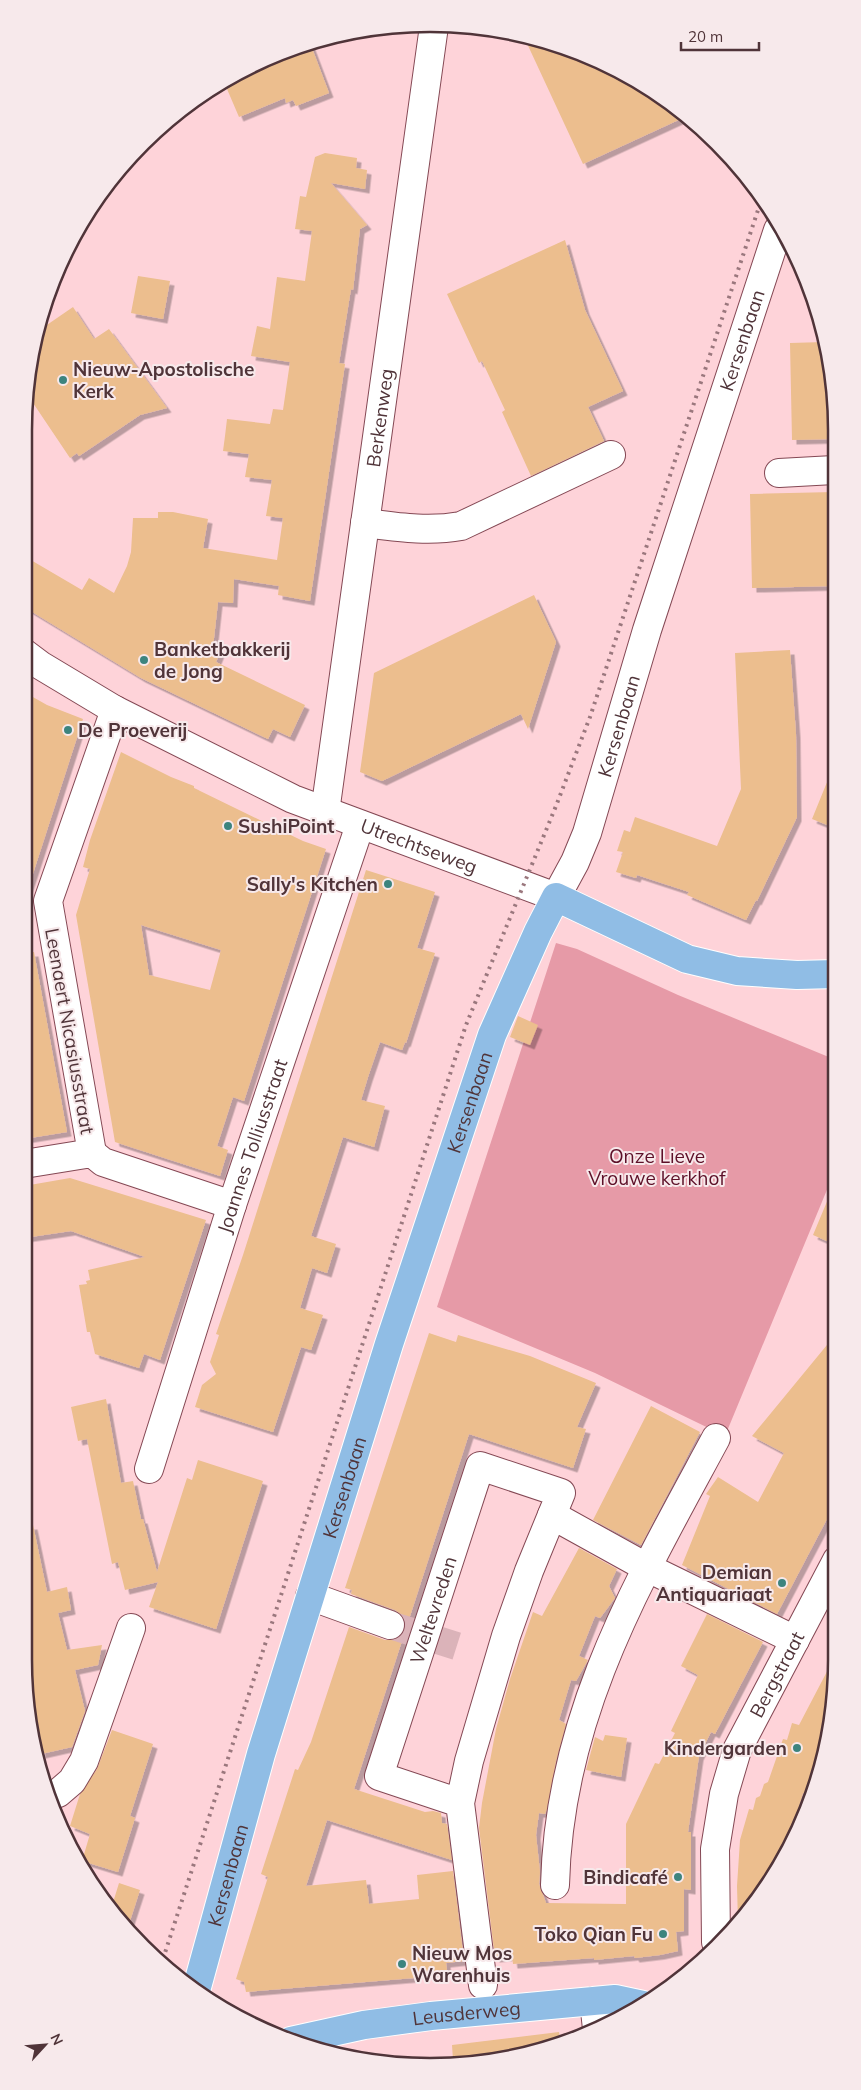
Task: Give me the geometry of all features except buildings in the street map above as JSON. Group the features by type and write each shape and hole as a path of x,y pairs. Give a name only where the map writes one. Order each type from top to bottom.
{"main road":[{"name":"Utrechtseweg","path":"556,897 687,959 737,971 797,975 828,974"},
{"name":"Kersenbaan","path":"198,1982 261,1754 389,1344 492,1035 538,932 556,897"},
{"name":"Leusderweg","path":"311,2039 364,2025 431,2016 622,1999 632,2002"}],"street":[{"name":"Berkenweg","path":"325,812 433,32"},
{"name":"Kersenbaan","path":"556,897 576,862 586,833 647,630 776,235"},
{"path":"365,523 442,530 461,526 611,455"},
{"path":"779,473 828,470"},
{"name":"Utrechtseweg","path":"32,658 115,710 293,799 556,897"},
{"name":"Leenaert Nicasiusstraat","path":"92,1153 48,901 115,710"},
{"name":"Joannes Tolliusstraat","path":"148,1469 232,1205 360,825"},
{"path":"32,1163 92,1153 102,1162 232,1205"},
{"path":"555,1886 560,1811 573,1749 590,1696 646,1567 716,1438"},
{"name":"Weltevreden","path":"460,1803 379,1776 480,1466 561,1492 529,1571 506,1636 469,1761 460,1803 483,1985"},
{"path":"552,1515 646,1567 796,1640"},
{"name":"Bergstraat","path":"716,1937 715,1849 724,1794 738,1750 828,1578"},
{"path":"310,1596 390,1625"},
{"path":"56,1794 72,1781 84,1761 131,1628"},
{"path":"594,2001 597,2021"}],"green space":[{"name":"Onze Lieve Vrouwe kerkhof","path":"556,943 577,949 678,995 828,1057 828,1187 725,1436 595,1373 437,1307"}],"tunnel":[{"path":"390,1625 466,1649"}],"railway":[{"path":"164,1955 466,1025 556,806 590,717 759,206"}],"place":[{"name":"Nieuw-Apostolische Kerk","path":"63,380"},
{"name":"Banketbakkerij de Jong","path":"144,660"},
{"name":"De Proeverij","path":"68,730"},
{"name":"SushiPoint","path":"228,826"},
{"name":"Sally's Kitchen","path":"388,884"},
{"name":"Demian Antiquariaat","path":"782,1583"},
{"name":"Kindergarden","path":"797,1748"},
{"name":"Bindicafé","path":"678,1877"},
{"name":"Toko Qian Fu","path":"663,1934"},
{"name":"Nieuw Mos Warenhuis","path":"402,1964"}]}
